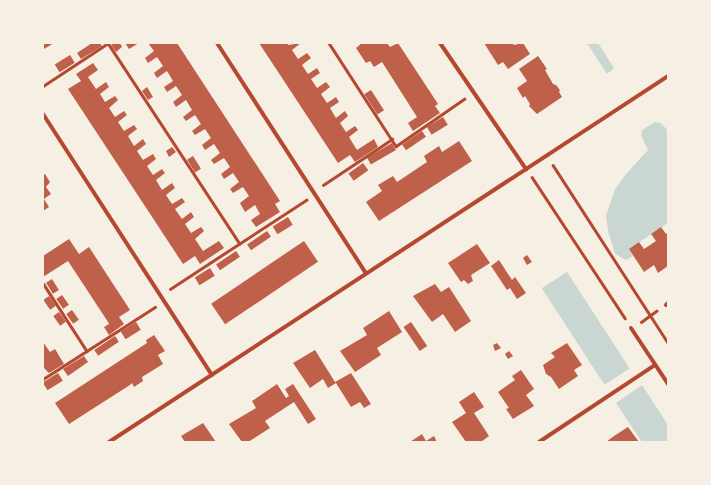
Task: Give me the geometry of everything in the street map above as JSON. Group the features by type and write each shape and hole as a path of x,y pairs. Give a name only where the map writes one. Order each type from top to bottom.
{"street":[{"path":"217,43 366,274"},
{"path":"440,43 526,169"},
{"path":"109,442 668,76"},
{"path":"43,114 212,374"},
{"path":"631,328 668,384"},
{"path":"539,442 655,365"}],"path":[{"path":"43,86 108,43 240,244"},
{"path":"329,43 396,146 473,93"},
{"path":"161,295 240,244 392,139"},
{"path":"547,155 668,342"},
{"path":"526,169 631,328 667,304"},
{"path":"43,283 86,351"},
{"path":"43,380 164,300"}],"shaded area":[{"path":"587,43 598,43 614,68 607,74"},
{"path":"655,122 661,123 668,131 668,223 629,249 633,256 626,260 615,254 608,231 606,216 615,189 648,150 641,135 642,130"},
{"path":"567,272 630,368 604,385 542,288"},
{"path":"642,385 668,425 668,442 642,442 616,403"}],"building":[{"path":"43,43 54,43 44,49"},
{"path":"92,43 100,43 102,46 81,59 77,53"},
{"path":"114,43 120,43 122,47 116,52 111,45"},
{"path":"125,43 139,43 129,49"},
{"path":"148,43 177,43 280,201 275,204 280,212 256,227 251,220 260,214 255,205 245,212 240,203 249,196 243,187 233,193 230,189 239,182 233,173 224,179 221,174 230,167 224,158 214,164 211,160 220,153 214,144 205,150 202,145 211,138 205,129 195,135 192,131 201,124 195,115 186,121 183,117 192,110 186,100 176,107 173,102 182,95 176,86 167,92 164,87 173,81 167,71 157,78 154,73 163,66 157,57 148,63 145,58 154,51"},
{"path":"259,43 287,43 288,45 301,43 292,50 298,59 307,53 311,58 302,65 308,74 317,68 320,73 311,79 317,88 326,82 330,87 321,94 327,103 336,97 339,102 330,108 336,118 345,111 348,116 340,123 346,132 355,126 358,130 349,137 357,150 374,139 378,147 355,162 350,155 338,163"},
{"path":"362,43 387,43 390,47 398,43 438,104 435,106 440,113 413,131 408,123 417,117 382,62 374,67 370,61 366,63 356,48"},
{"path":"484,43 512,43 514,45 523,43 530,54 508,69 503,62 498,65"},
{"path":"70,55 75,63 60,72 55,65"},
{"path":"538,56 547,69 545,70 553,84 560,90 559,92 562,97 537,114 529,106 530,104 525,96 523,98 517,88 527,81 519,69"},
{"path":"93,63 98,70 88,77 96,89 106,82 109,87 100,94 105,102 115,96 118,100 109,108 115,117 124,111 127,115 118,122 124,131 134,125 137,129 128,136 134,146 143,139 146,144 137,151 143,160 153,154 156,159 147,166 153,175 162,169 165,173 156,180 162,190 172,183 175,188 166,195 172,204 182,198 185,202 175,209 182,219 191,212 194,217 185,224 191,233 201,227 204,231 195,239 203,251 219,241 224,248 200,264 195,256 183,264 68,89 81,81 76,74"},
{"path":"147,87 153,97 148,100 142,91"},
{"path":"371,90 384,110 377,114 364,94"},
{"path":"443,117 448,125 432,135 427,127"},
{"path":"422,131 426,137 406,150 402,144"},
{"path":"459,141 472,161 379,221 366,202 382,191 378,185 393,176 397,182 427,162 424,156 439,146 442,152"},
{"path":"392,143 396,150 371,164 367,158"},
{"path":"172,147 176,152 169,157 166,151"},
{"path":"193,156 201,169 195,172 187,160"},
{"path":"363,163 368,170 354,181 348,174"},
{"path":"45,174 50,182 46,187 51,194 44,199 49,207 43,211 43,175"},
{"path":"288,217 293,225 278,234 273,227"},
{"path":"661,227 666,234 668,232 668,266 658,273 654,265 644,272 629,249 639,242 644,249 656,241 651,234"},
{"path":"267,231 271,237 251,250 247,244"},
{"path":"69,239 79,254 89,247 130,310 119,317 124,324 109,335 104,327 109,324 108,322 68,261 43,277 43,256"},
{"path":"304,241 318,262 225,324 211,304"},
{"path":"477,244 490,263 471,275 473,281 468,284 464,280 461,282 448,263"},
{"path":"236,251 240,257 220,270 216,264"},
{"path":"527,255 532,262 527,265 523,258"},
{"path":"499,260 512,280 515,277 526,293 517,299 510,288 507,290 491,266"},
{"path":"210,268 215,276 200,285 195,278"},
{"path":"52,279 59,290 53,294 46,283"},
{"path":"435,284 441,292 449,287 471,321 455,332 443,314 432,322 413,296"},
{"path":"62,295 69,305 63,309 56,299"},
{"path":"49,296 56,306 50,310 43,300"},
{"path":"72,310 79,320 73,324 66,314"},
{"path":"389,311 402,332 377,348 381,355 355,372 340,351 367,335 363,328"},
{"path":"59,312 66,322 60,326 53,316"},
{"path":"136,322 141,330 126,339 121,332"},
{"path":"411,322 427,346 420,351 404,327"},
{"path":"154,335 165,351 158,355 163,364 142,377 143,381 134,387 132,383 69,424 55,403 147,343 146,340"},
{"path":"115,336 119,342 98,356 94,350"},
{"path":"43,342 50,352 55,349 64,364 49,373 43,367"},
{"path":"497,343 501,348 495,351 493,345"},
{"path":"567,343 582,365 574,370 578,376 559,389 551,377 546,374 543,365 555,357 551,353"},
{"path":"315,350 335,382 351,373 371,404 364,408 360,402 351,407 336,383 328,388 323,379 310,388 293,363"},
{"path":"509,351 513,356 508,359 505,354"},
{"path":"84,356 88,362 68,376 63,369"},
{"path":"521,370 534,389 526,395 534,406 513,419 506,409 509,408 498,392 515,380 512,376"},
{"path":"58,373 63,381 48,390 43,382"},
{"path":"277,384 286,398 289,396 285,389 293,384 316,419 308,424 294,402 265,421 270,428 248,442 242,442 229,424 256,408 252,401"},
{"path":"474,392 484,407 474,413 489,436 481,442 466,442 452,422 466,413 459,402"},
{"path":"203,423 216,442 185,442 181,436"},
{"path":"628,427 639,442 606,442 614,436"},
{"path":"422,434 426,441 434,436 437,442 410,442"}]}
